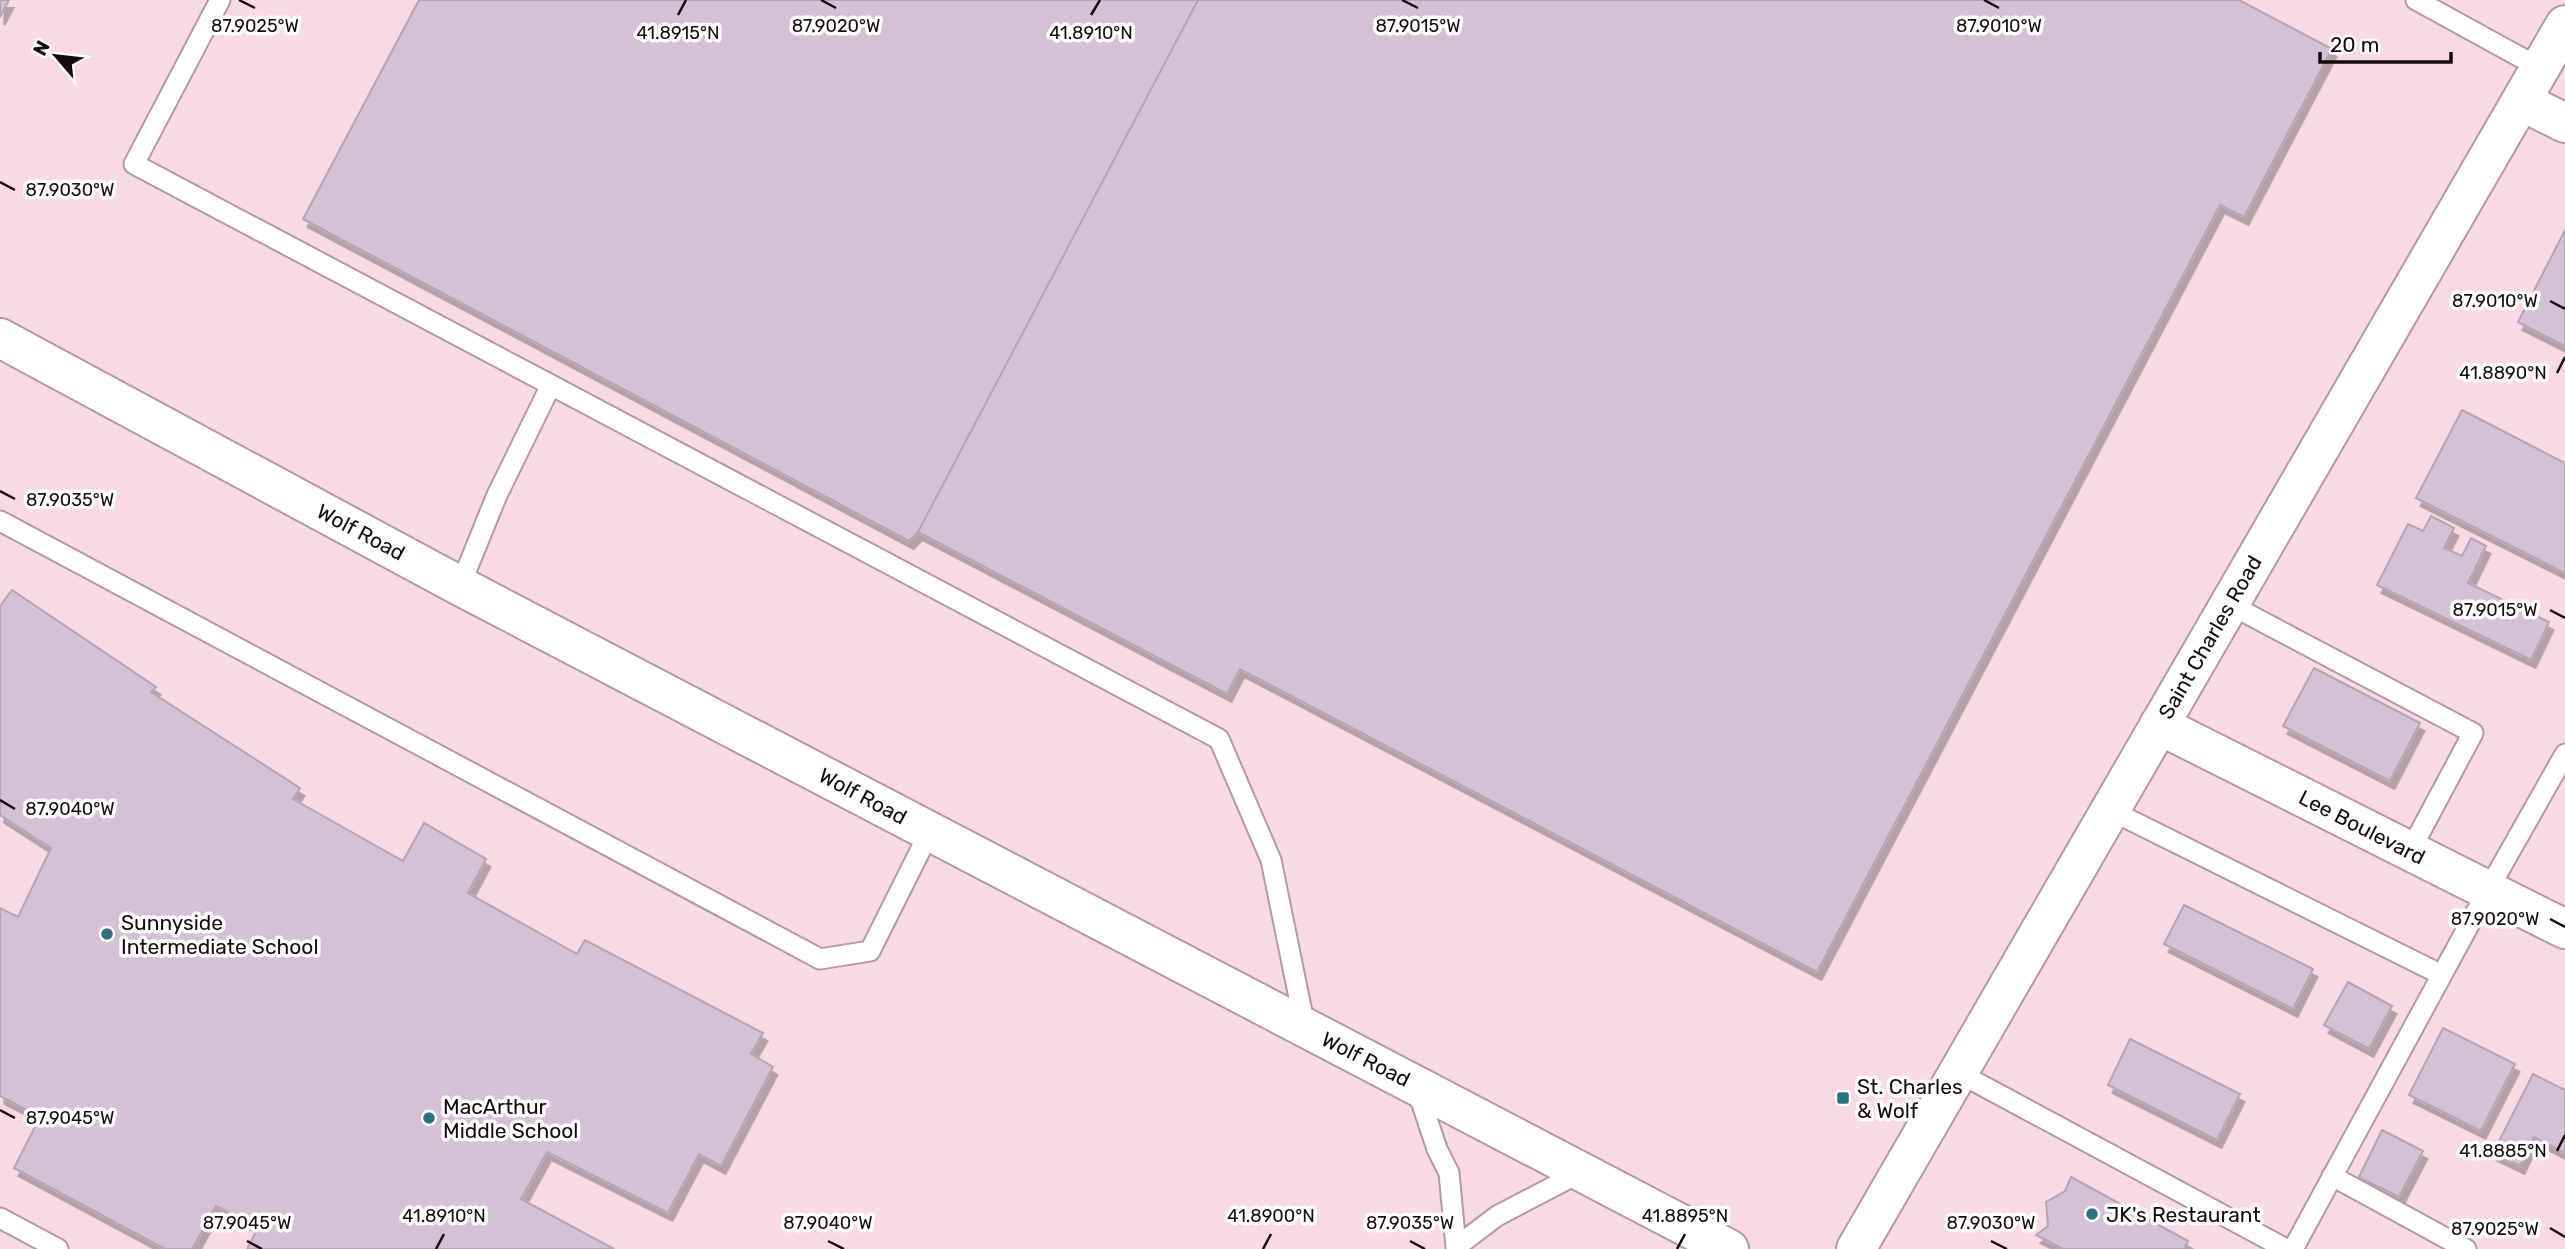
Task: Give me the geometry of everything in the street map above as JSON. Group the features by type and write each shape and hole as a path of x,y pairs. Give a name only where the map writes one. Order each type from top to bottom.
{"street":[{"name":"Saint Charles Road","path":"1856,1249 2565,25"},
{"path":"2521,101 2565,123"},
{"name":"Wolf Road","path":"0,338 460,586 1729,1249"},
{"name":"Lee Boulevard","path":"2159,725 2565,929"}],"lane":[{"path":"220,0 134,164 1219,739 1271,860 1306,1028"},
{"path":"2416,0 2540,68"},
{"path":"460,586 497,495 551,385"},
{"path":"0,521 820,959 870,951 930,831"},
{"path":"2230,604 2473,733 2410,851"},
{"path":"2293,1249 2565,754"},
{"path":"2110,810 2442,975"},
{"path":"1959,1073 2286,1249"},
{"path":"1416,1085 1437,1149 1449,1173 1455,1248"},
{"path":"1455,1248 1497,1216 1581,1172"},
{"path":"2332,1176 2466,1249"},
{"path":"0,1218 58,1249"}],"building":[{"path":"0,0 9,0 0,17"},
{"path":"419,0 1198,0 918,532 909,541 303,219"},
{"path":"1198,0 2239,0 2332,49 2244,217 2220,205 1817,972 1240,669 1227,694 918,532"},
{"path":"2565,230 2565,346 2518,322"},
{"path":"2462,410 2565,463 2565,573 2416,498"},
{"path":"2431,516 2454,528 2444,548 2462,556 2471,538 2486,546 2468,583 2549,622 2531,660 2377,585 2408,524 2423,531"},
{"path":"12,590 156,687 151,692 300,788 293,799 403,861 424,823 486,859 468,893 577,954 585,940 763,1033 751,1054 773,1067 721,1166 699,1154 668,1213 547,1152 521,1199 614,1249 247,1249 258,1228 216,1206 192,1249 165,1249 14,1168 40,1117 0,1096 0,908 18,917 51,848 0,815 0,606"},
{"path":"2314,668 2420,723 2390,781 2283,726"},
{"path":"2184,905 2313,969 2293,1009 2164,944"},
{"path":"2348,982 2392,1006 2369,1049 2324,1025"},
{"path":"2443,1028 2515,1064 2481,1131 2409,1095"},
{"path":"2130,1039 2240,1094 2217,1140 2108,1085"},
{"path":"2533,1074 2565,1090 2565,1153 2534,1137 2520,1166 2493,1153"},
{"path":"2382,1130 2423,1151 2399,1197 2359,1177"},
{"name":"JK's Restaurant","path":"2071,1177 2188,1241 2184,1249 2063,1249 2036,1235 2048,1226 2046,1202 2065,1191"}],"place":[{"name":"Sunnyside Intermediate School","path":"107,934"},
{"name":"St. Charles & Wolf","path":"1843,1098"},
{"name":"MacArthur Middle School","path":"429,1118"},
{"name":"JK's Restaurant","path":"2092,1214"}]}
